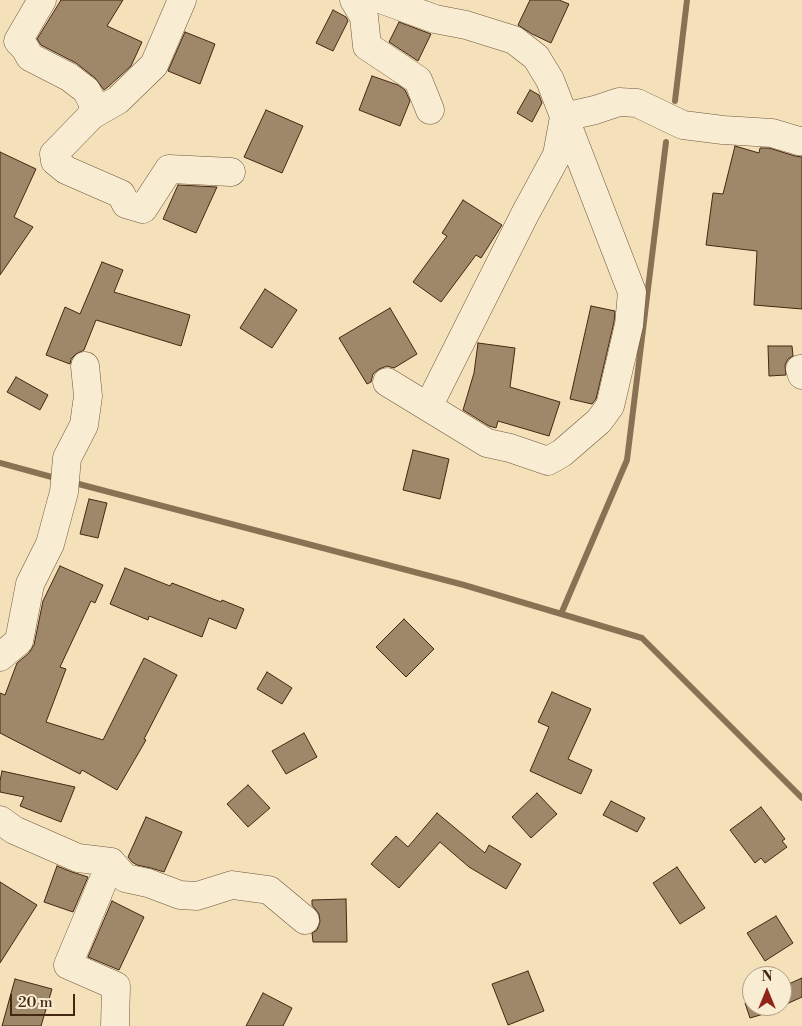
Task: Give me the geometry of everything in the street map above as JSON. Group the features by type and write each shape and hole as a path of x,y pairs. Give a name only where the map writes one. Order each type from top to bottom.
{"street":[{"path":"42,0 18,41 30,57 69,78 86,90 92,103 92,115"},
{"path":"182,0 154,65 118,100 92,115 54,154 55,161 66,170 121,194 126,204 143,209 169,168 232,172"},
{"path":"354,0 364,18 367,46 418,80 430,110"},
{"path":"383,0 435,19 466,25 514,40 536,57 550,80 632,292 629,325 610,406 599,421 562,453 548,461 487,442 387,382"},
{"path":"564,116 595,110 619,102 637,103 682,125 772,133 799,142 802,141"},
{"path":"428,407 557,155 564,116"},
{"path":"0,657 19,641 30,584 50,544 64,492 67,458 84,425 88,396 85,366"},
{"path":"0,820 14,830 78,858 111,862 125,878 148,883 180,895 197,896 232,885 269,890 305,920"},
{"path":"111,862 68,965 116,986 114,1026"}],"building":[{"path":"61,0 123,0 107,26 142,42 131,66 104,90 95,78 76,63 41,45 37,39"},
{"path":"530,0 559,0 569,4 551,43 518,25"},
{"path":"333,10 346,17 348,21 333,51 316,43"},
{"path":"399,22 431,34 418,61 389,42"},
{"path":"185,32 215,44 200,84 168,71"},
{"path":"372,76 398,85 405,90 410,101 400,126 359,110"},
{"path":"530,90 539,95 542,103 532,122 517,113"},
{"path":"266,110 303,126 282,173 244,157"},
{"path":"735,146 759,153 760,148 769,148 802,157 802,309 754,305 757,251 706,245 713,193 723,194"},
{"path":"0,152 36,169 14,217 33,227 0,275"},
{"path":"178,185 217,187 196,233 163,219"},
{"path":"463,200 502,225 481,258 476,255 441,302 413,282 447,236 442,233"},
{"path":"102,262 123,270 114,292 190,315 181,346 96,320 84,350 71,359 70,364 46,355 65,307 80,314"},
{"path":"265,289 297,310 272,348 240,328"},
{"path":"591,306 615,311 596,399 592,404 570,399"},
{"path":"390,308 417,354 394,368 387,366 379,369 373,374 371,382 367,384 339,338"},
{"path":"478,343 515,348 510,387 560,402 549,436 498,421 496,428 489,426 463,410 474,373"},
{"path":"768,346 792,346 793,356 788,359 785,365 786,375 769,376"},
{"path":"16,377 48,395 40,410 7,392"},
{"path":"413,450 449,459 440,499 403,490"},
{"path":"89,499 107,503 98,538 80,534"},
{"path":"60,566 103,585 95,603 91,601 60,667 66,669 46,722 103,740 144,658 177,675 144,739 146,740 117,790 82,770 80,774 0,733 0,693 5,695 17,663 29,653 34,645 43,601"},
{"path":"125,568 170,586 172,583 244,609 236,629 209,618 202,637 149,616 148,620 110,604"},
{"path":"404,619 434,649 406,677 376,647"},
{"path":"267,672 292,688 282,704 257,689"},
{"path":"552,692 591,709 568,759 592,770 581,794 530,771 549,727 538,722"},
{"path":"304,733 317,757 286,774 272,751"},
{"path":"2,771 75,787 61,822 20,806 24,797 0,792"},
{"path":"248,785 270,808 248,827 227,804"},
{"path":"537,793 557,814 531,838 512,817"},
{"path":"611,801 645,818 637,832 603,815"},
{"path":"761,807 785,839 782,841 787,847 765,863 761,858 755,863 730,830"},
{"path":"437,813 485,853 489,845 521,864 506,889 469,867 440,842 399,888 371,864 396,836 408,847"},
{"path":"146,817 182,832 164,872 137,865 128,857"},
{"path":"57,866 88,877 73,912 44,902"},
{"path":"677,867 705,908 680,924 653,883"},
{"path":"0,882 37,905 0,963"},
{"path":"346,899 347,942 313,942 312,933 317,930 320,922 319,914 312,905 312,900"},
{"path":"112,901 144,917 119,970 88,957"},
{"path":"776,916 793,943 765,961 747,933"},
{"path":"528,971 544,1011 508,1025 492,984"},
{"path":"802,978 802,997 792,1002 792,982"},
{"path":"15,979 52,989 41,1026 2,1026"},
{"path":"263,993 292,1008 283,1026 246,1026"}],"waterway":[{"path":"675,101 687,0"},
{"path":"561,614 627,460 666,142"},
{"path":"0,463 59,479"},
{"path":"71,482 464,585 642,638 802,798"}]}
